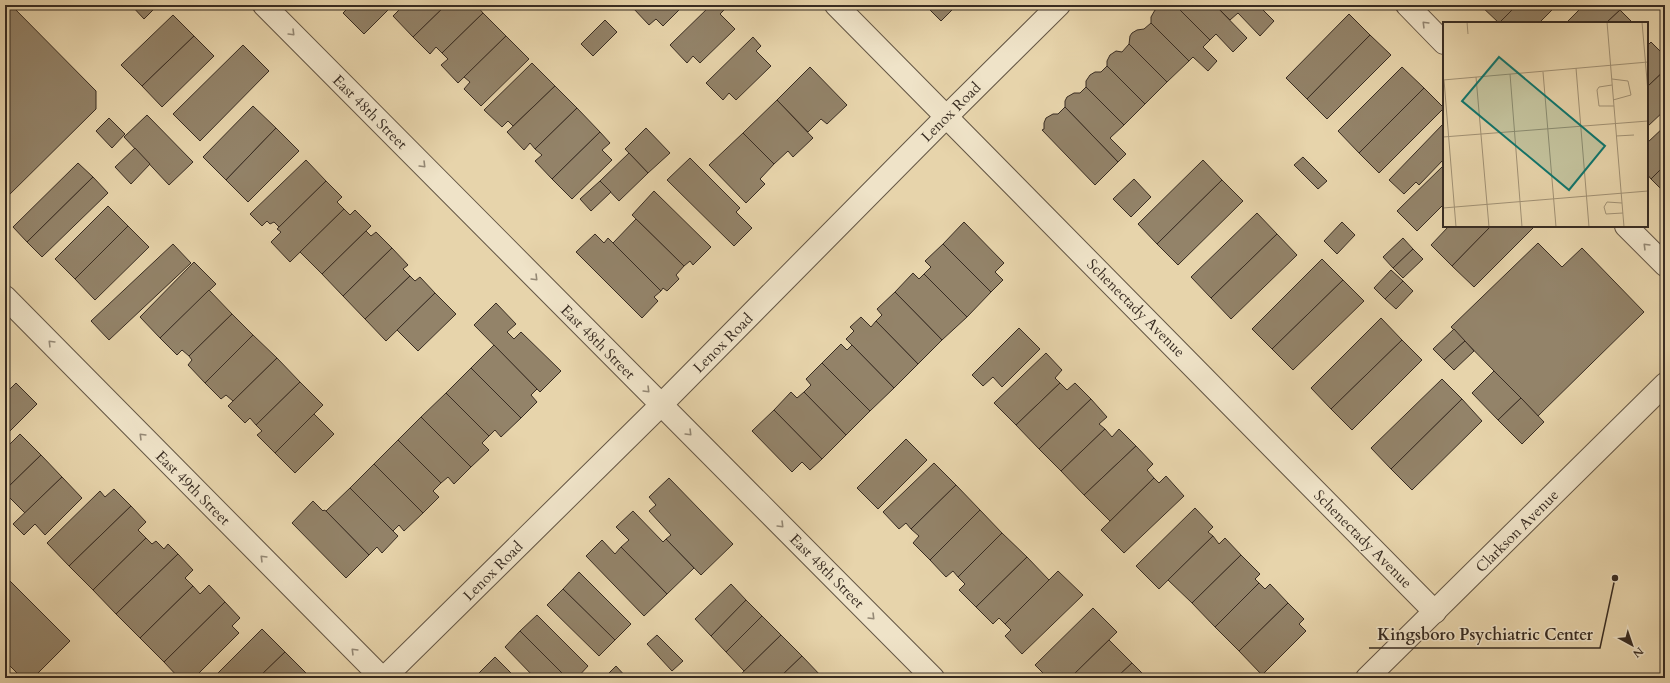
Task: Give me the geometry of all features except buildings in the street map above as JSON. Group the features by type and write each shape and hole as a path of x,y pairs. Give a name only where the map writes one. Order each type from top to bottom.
{"street":[{"name":"East 48th Street","path":"264,5 933,678"},
{"name":"Schenectady Avenue","path":"836,5 1435,612"},
{"name":"Lenox Road","path":"383,678 662,405 946,117 1060,5"},
{"path":"1407,5 1443,41"},
{"path":"1627,227 1665,265"},
{"name":"East 49th Street","path":"5,297 383,678"},
{"name":"Clarkson Avenue","path":"1368,678 1665,384"}],"place":[{"name":"Kingsboro Psychiatric Center","path":"1615,578"}]}
